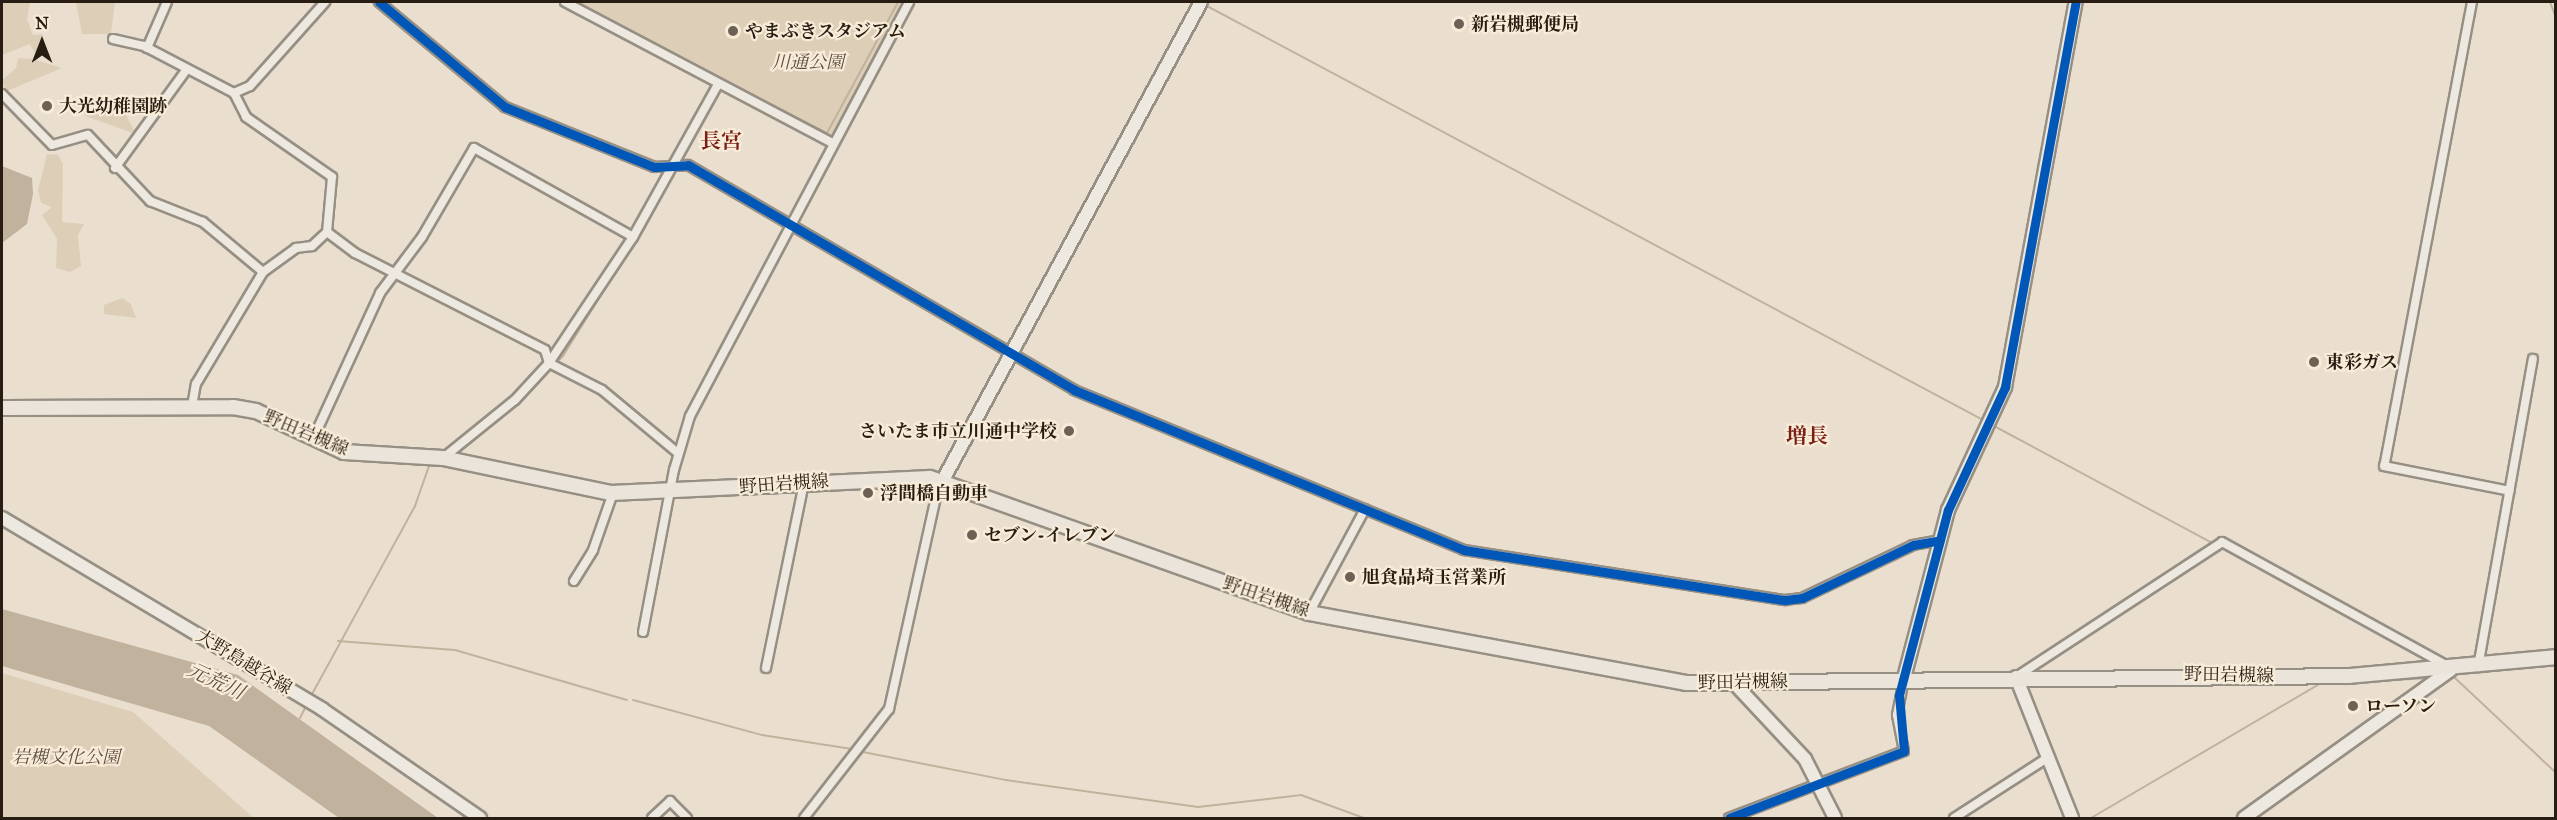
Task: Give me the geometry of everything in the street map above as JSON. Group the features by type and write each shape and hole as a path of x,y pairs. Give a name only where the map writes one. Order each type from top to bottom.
{"main road":[{"name":"野田岩槻線","path":"2,408 192,406 256,411 313,440 363,455 443,458 613,493 670,492 909,475 942,479 1309,613 1663,680 1733,682 1904,678 2349,676 2448,670 2556,657"}],"street":[{"path":"147,48 167,2"},
{"path":"234,93 250,86 325,2"},
{"path":"379,2 505,107 654,167 688,165 1012,354 1100,402 1365,509 1492,557 1785,600 1802,598 1913,545 1940,540"},
{"path":"565,2 832,143"},
{"path":"643,632 678,453 707,379 909,2"},
{"path":"804,819 889,710 942,479 1012,354 1201,2"},
{"path":"1729,819 1904,751 1897,715 1904,678 1940,540 2005,387 2076,2"},
{"path":"2472,2 2385,466 2510,491"},
{"path":"113,39 147,48 234,93 246,117 332,177 327,232 312,246 296,248 263,272 196,384 192,406"},
{"path":"115,168 187,69"},
{"path":"443,458 515,400 552,365 633,237 718,84"},
{"path":"2,94 52,145 88,135 115,168 150,201 203,222 263,272"},
{"path":"313,440 369,314 474,148 633,237"},
{"path":"327,232 395,276 545,350 552,365 602,390 678,453"},
{"path":"2478,667 2533,359"},
{"path":"766,668 804,483"},
{"path":"574,581 593,550 613,493"},
{"path":"1309,613 1365,509"},
{"name":"大野島越谷線","path":"2,519 292,690 480,819"},
{"path":"2072,819 2016,677 2219,546 2375,622 2448,670 2244,819"},
{"path":"1733,682 1805,759 1835,819"},
{"path":"1954,819 2047,758"},
{"path":"652,819 670,801 687,819"}],"green space":[{"path":"2,2 30,2 27,19 33,35 42,34 48,53 37,57 30,44 2,55"},
{"path":"76,2 115,2 111,34 82,34"},
{"name":"川通公園","path":"565,2 909,2 832,143"},
{"path":"18,58 33,59 62,68 7,91 2,80 16,68"},
{"path":"87,97 124,111 136,134 85,116 81,102"},
{"path":"47,154 58,155 63,164 62,222 84,224 78,235 81,266 70,272 56,268 57,239 42,215 52,207 41,203 38,190"},
{"path":"122,298 131,304 136,318 104,314 104,305"},
{"name":"岩槻文化公園","path":"2,673 133,712 254,818 2,818"}],"water":[{"path":"2,166 32,178 33,194 27,224 2,243"},
{"name":"元荒川","path":"2,609 238,675 438,818 339,818 209,726 2,666"}],"waterway":[{"path":"724,81 827,133 898,2"},
{"path":"2550,2 2556,18"},
{"path":"1207,6 1985,421"},
{"path":"692,140 720,90"},
{"path":"520,401 563,356 619,266"},
{"path":"1994,426 2214,544"},
{"path":"311,696 415,506 429,466"},
{"path":"2219,546 2283,580"},
{"path":"338,641 455,650 627,700"},
{"path":"2372,681 2432,678"},
{"path":"2455,678 2556,773"},
{"path":"2091,818 2321,683"},
{"path":"633,700 762,735 852,749"},
{"path":"300,718 307,704"},
{"path":"863,752 1006,780 1198,807 1301,795 1364,818"}],"cycle path":[{"path":"379,2 505,107 654,167 688,165 1074,390 1464,550 1785,600 1802,598 1913,545 1940,540"},
{"path":"1729,818 1904,751 1899,695 1948,510 2005,387 2076,2"}],"place":[{"name":"新岩槻郵便局","path":"1459,24"},
{"name":"やまぶきスタジアム","path":"733,31"},
{"name":"大光幼稚園跡","path":"47,106"},
{"name":"東彩ガス","path":"2314,362"},
{"name":"さいたま市立川通中学校","path":"1069,431"},
{"name":"浮間橋自動車","path":"868,493"},
{"name":"セブン-イレブン","path":"972,535"},
{"name":"旭食品埼玉営業所","path":"1350,577"},
{"name":"ローソン","path":"2353,706"}],"district":[{"name":"長宮","path":"721,141"},
{"name":"増長","path":"1807,436"}]}
